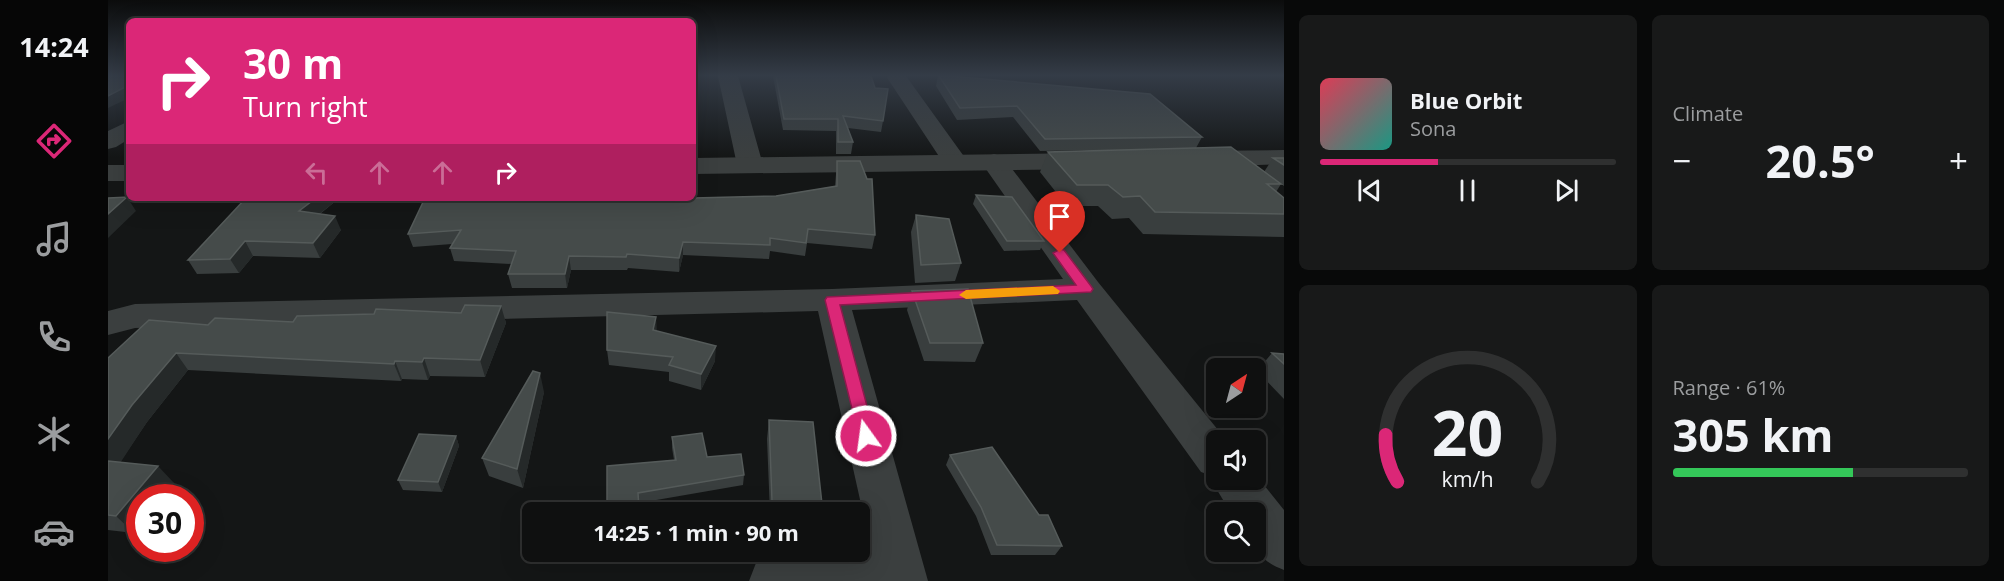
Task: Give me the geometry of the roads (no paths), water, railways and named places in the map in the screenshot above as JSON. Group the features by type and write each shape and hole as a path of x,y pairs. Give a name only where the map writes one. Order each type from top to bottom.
{"street":[{"path":"735,103 750,165"},
{"path":"915,103 955,162"},
{"path":"108,142 126,130"},
{"path":"1180,159 1284,157"},
{"path":"1226,158 1259,183"},
{"path":"696,166 1110,160"},
{"path":"994,162 1086,289 1206,446"},
{"path":"108,173 126,173"},
{"path":"108,323 135,316 832,300 1086,289"},
{"path":"774,581 902,576 832,300"},
{"path":"1241,490 1284,547"}]}
